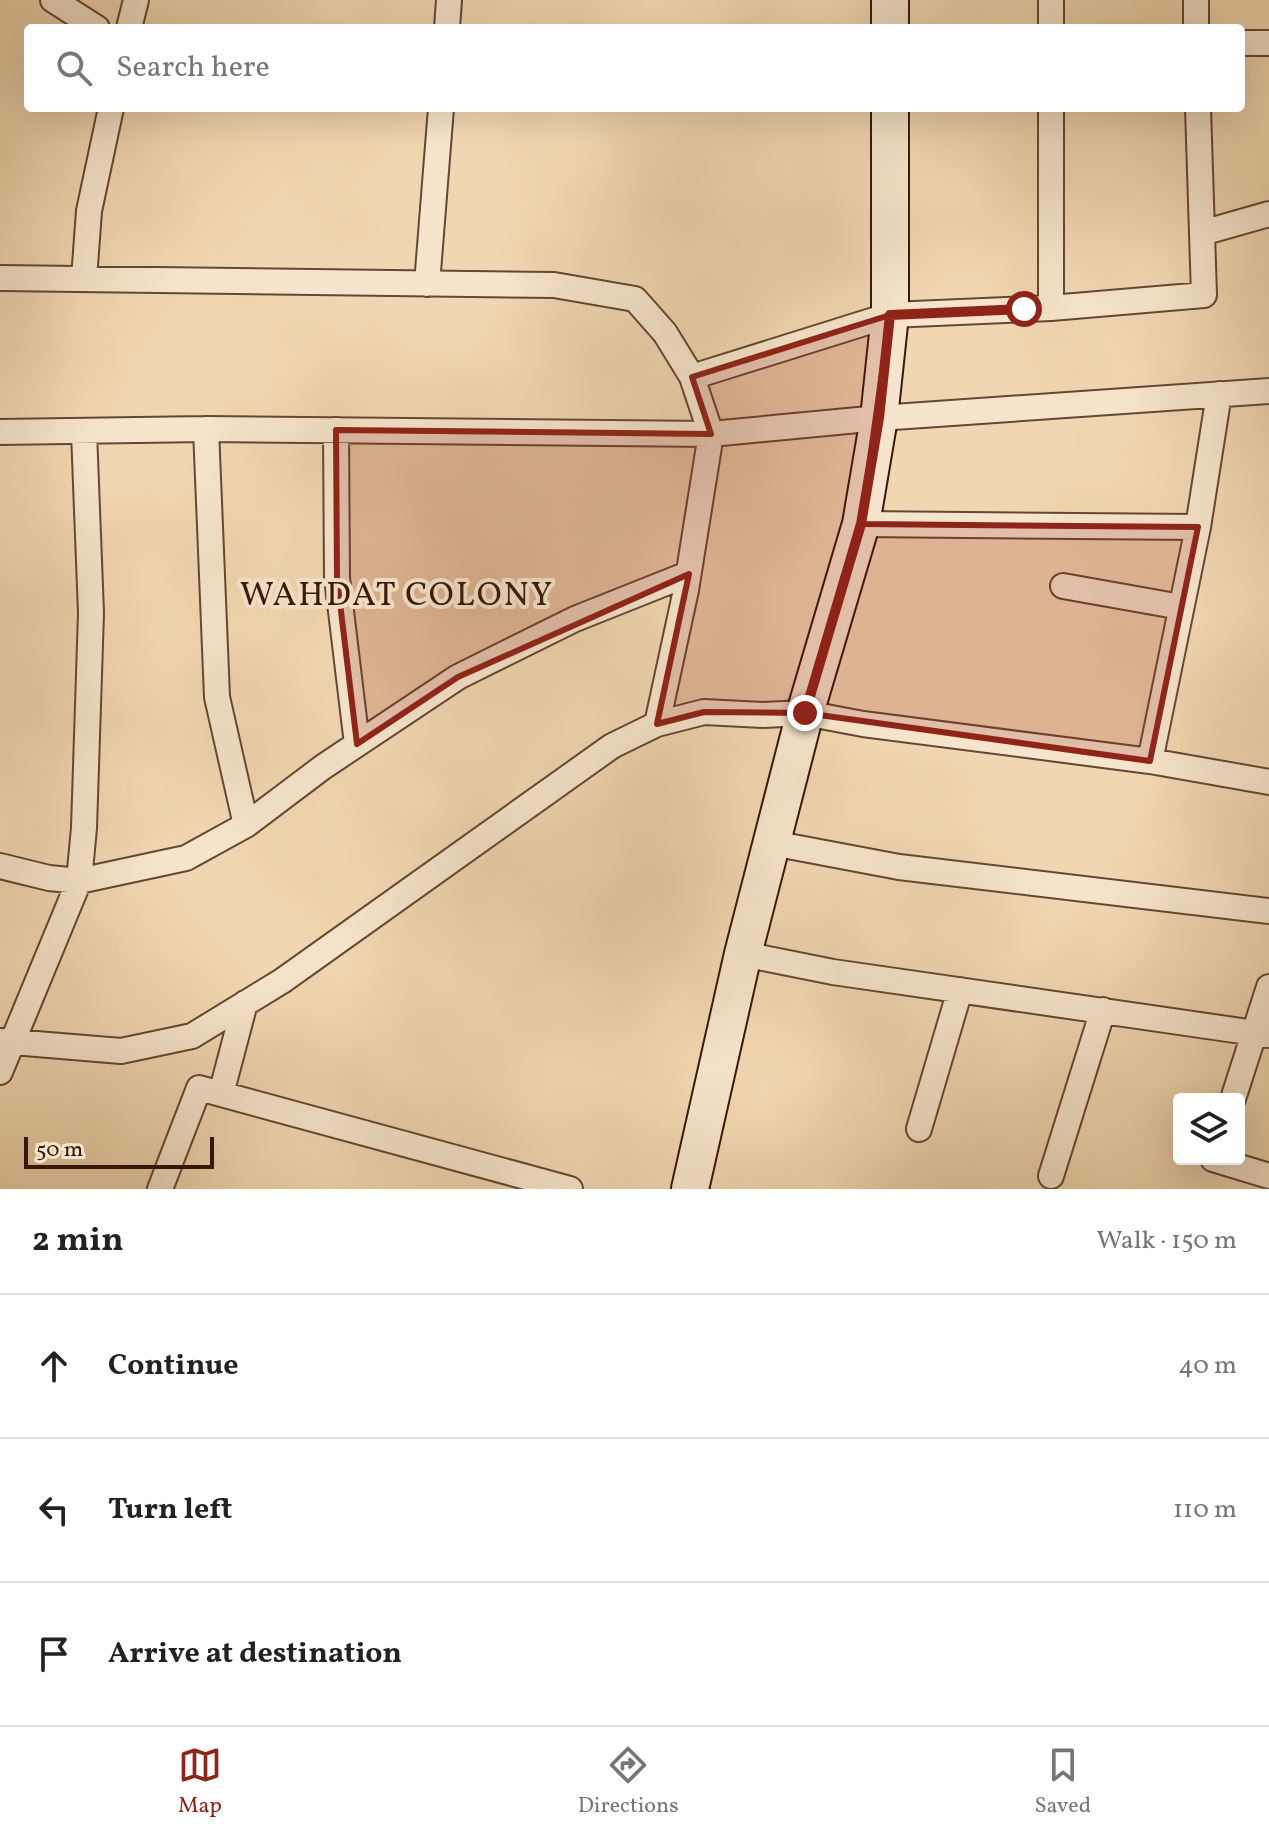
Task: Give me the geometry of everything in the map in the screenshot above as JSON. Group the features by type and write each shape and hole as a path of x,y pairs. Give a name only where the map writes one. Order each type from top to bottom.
{"street":[{"path":"53,0 91,24"},
{"path":"130,24 136,0"},
{"path":"447,24 449,0"},
{"path":"890,0 890,24"},
{"path":"1051,0 1051,24"},
{"path":"1196,0 1196,24"},
{"path":"1245,43 1269,43"},
{"path":"84,279 89,211 110,112"},
{"path":"427,284 441,112"},
{"path":"690,1189 743,954 805,713 861,524 879,418 890,315 890,112"},
{"path":"1051,112 1051,308"},
{"path":"692,377 890,315 1051,308 1204,295 1198,112"},
{"path":"1202,233 1269,214"},
{"path":"0,278 554,285 635,299 665,333 692,377 711,434 688,574 657,724"},
{"path":"0,432 206,429 711,434 879,418 1269,391"},
{"path":"1150,761 1198,527 1219,394"},
{"path":"206,429 217,697 246,825"},
{"path":"336,430 337,578 357,744"},
{"path":"0,1072 5,1043 79,881 84,828 91,613 84,432"},
{"path":"861,524 1198,527"},
{"path":"0,866 49,878 79,881 186,858 246,825 357,744 458,677 575,619 688,574"},
{"path":"1063,586 1181,607"},
{"path":"5,1043 121,1051 192,1036 282,981 612,746 657,724 704,712 763,715 805,713 863,724 1150,761 1269,782"},
{"path":"772,843 899,867 1269,911"},
{"path":"743,954 833,972 1262,1033"},
{"path":"1236,1093 1262,1033 1269,987"},
{"path":"919,1129 960,990"},
{"path":"221,1094 245,1003"},
{"path":"1051,1176 1103,1010"},
{"path":"160,1189 199,1088 570,1189"},
{"path":"1233,1165 1269,1176"}],"highlighted area":[{"path":"890,315 861,524 1198,527 1150,761 805,713 704,712 657,724 689,574 458,677 357,744 337,578 336,430 711,434 692,377"}],"district":[{"name":"WAHDAT COLONY","path":"397,596"}],"route":[{"path":"805,713 861,524 879,418 890,315 1024,309"}]}
